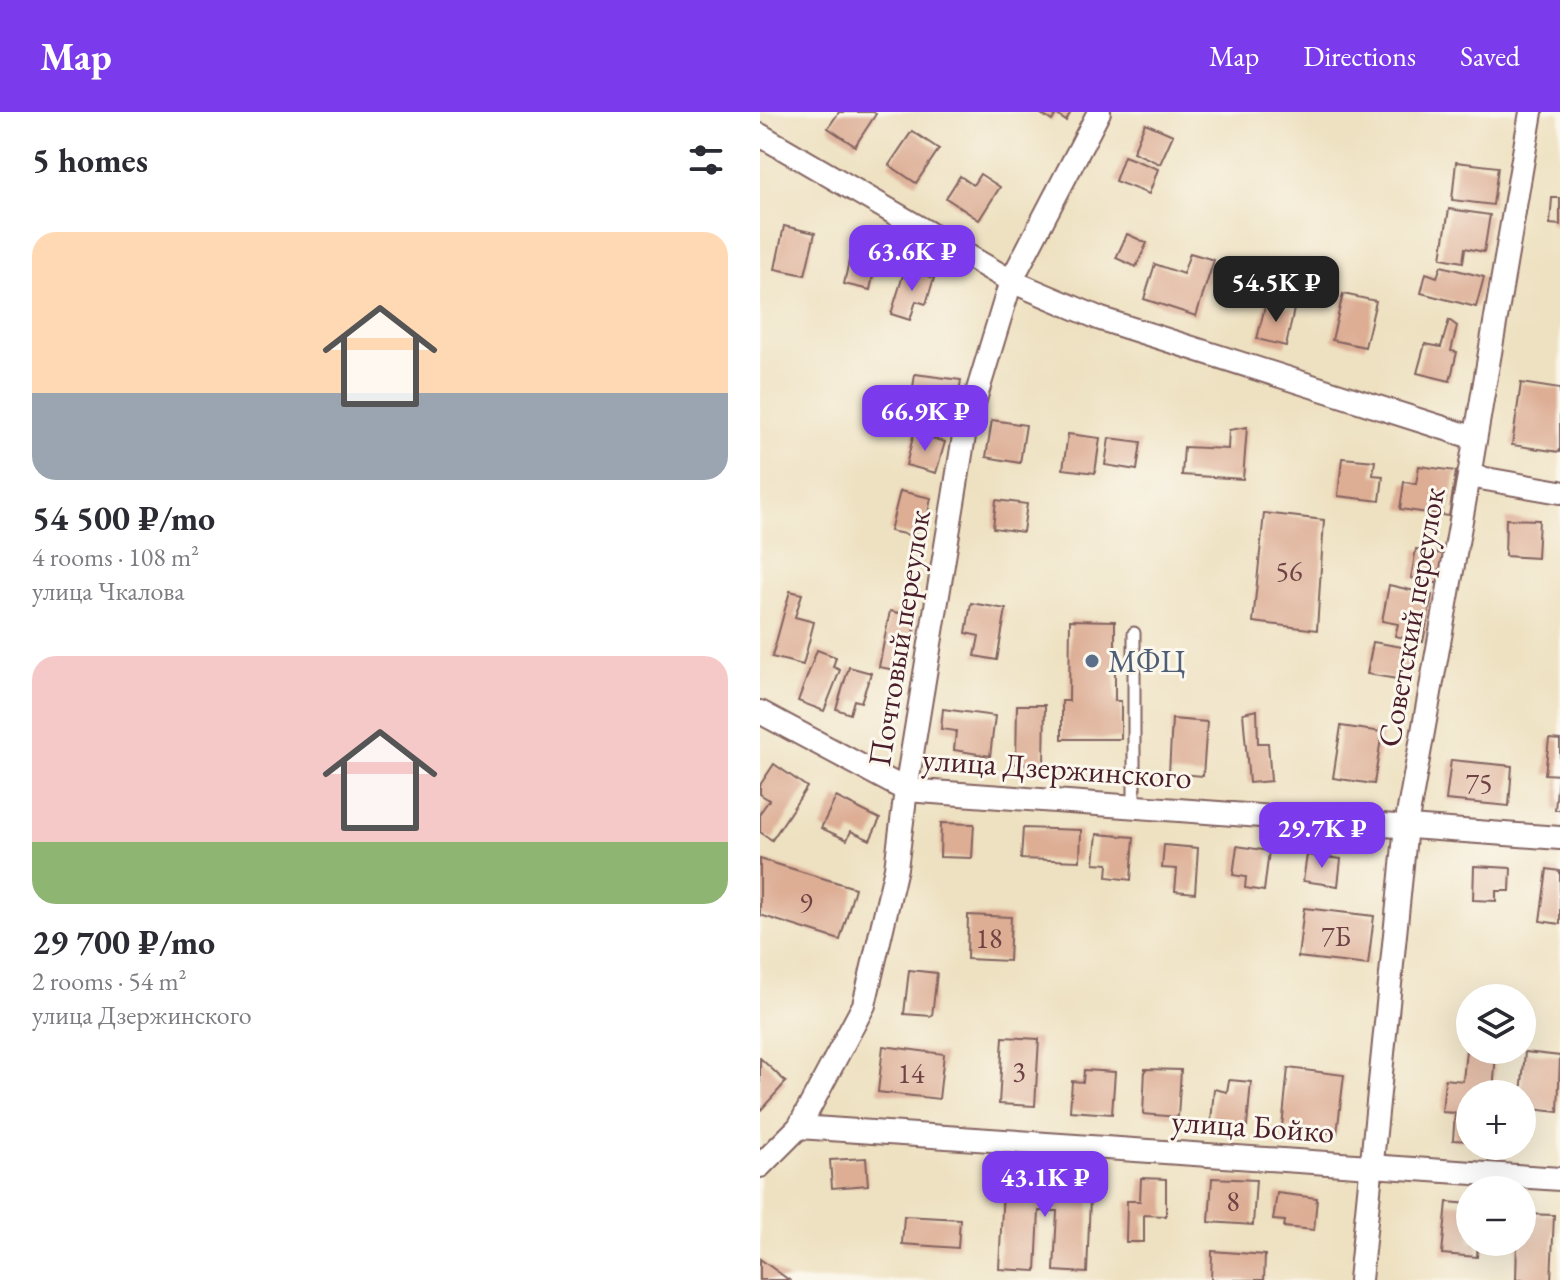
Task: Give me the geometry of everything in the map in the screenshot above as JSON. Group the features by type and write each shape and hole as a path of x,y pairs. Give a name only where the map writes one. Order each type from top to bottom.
{"street":[{"name":"Почтовый переулок","path":"760,1166 799,1127 864,1005 896,868 964,436 1011,281 1099,112"},
{"name":"Советский переулок","path":"1360,1280 1406,826 1531,112"},
{"path":"760,135 1011,281 1101,319 1475,438"},
{"path":"1469,476 1560,492"},
{"name":"улица Дзержинского","path":"760,712 906,790 1560,838"},
{"name":"улица Бойко","path":"799,1127 1560,1179"}],"lane":[{"path":"1134,633 1134,806"}],"building":[{"path":"839,112 876,114 855,146 828,128"},
{"path":"1038,112 1071,112 1066,121 1056,114 1052,121"},
{"path":"1145,123 1173,135 1160,164 1133,152"},
{"path":"912,131 939,149 916,183 889,165"},
{"path":"1124,156 1158,169 1149,194 1115,181"},
{"path":"1456,162 1498,167 1493,205 1452,200"},
{"path":"980,174 1000,187 979,220 946,198 960,176 973,185"},
{"path":"1552,198 1560,198 1560,225 1550,224"},
{"path":"1449,209 1490,215 1484,252 1465,248 1463,262 1441,258"},
{"path":"784,226 815,233 805,275 775,269"},
{"path":"1127,234 1147,243 1136,267 1116,258"},
{"path":"852,247 878,253 870,290 844,284"},
{"path":"1190,253 1214,260 1196,316 1144,299 1155,264 1183,274"},
{"path":"1441,266 1484,277 1476,307 1421,293 1426,273 1437,277"},
{"path":"905,269 934,278 926,304 916,301 910,320 891,314"},
{"path":"1343,294 1376,301 1365,347 1332,340"},
{"path":"1266,302 1294,309 1286,346 1257,339"},
{"path":"1449,320 1457,326 1451,351 1457,352 1450,381 1417,373 1425,344 1441,347"},
{"path":"915,374 961,380 956,414 910,408"},
{"path":"1521,383 1560,389 1560,452 1512,445"},
{"path":"992,420 1026,425 1020,463 986,457"},
{"path":"1247,427 1243,479 1182,475 1184,447 1228,449 1229,430"},
{"path":"914,433 945,442 936,473 906,465"},
{"path":"1068,434 1100,438 1095,473 1063,469"},
{"path":"1109,438 1141,442 1137,470 1105,465"},
{"path":"1342,458 1375,461 1373,475 1383,476 1380,501 1338,496"},
{"path":"1419,466 1456,471 1449,516 1400,509 1404,482 1416,484"},
{"path":"900,491 931,498 925,528 916,526 914,536 890,531"},
{"path":"996,500 1027,504 1023,532 993,528"},
{"path":"1264,513 1324,520 1317,630 1253,622"},
{"path":"1506,519 1539,520 1537,558 1505,556"},
{"path":"1416,549 1447,555 1441,584 1411,578"},
{"path":"1389,585 1432,595 1423,642 1395,636 1398,624 1382,621"},
{"path":"790,591 802,594 795,617 814,622 803,665 772,657"},
{"path":"971,603 1006,609 997,660 975,656 979,636 966,633"},
{"path":"890,611 917,617 906,672 879,667"},
{"name":"МФЦ","path":"1070,620 1115,621 1115,701 1121,701 1121,739 1062,739 1062,701 1069,701"},
{"path":"1373,642 1414,649 1409,681 1367,674"},
{"path":"817,650 836,657 833,667 840,670 824,711 798,701"},
{"path":"849,667 871,673 861,702 854,700 850,714 836,709"},
{"path":"1017,705 1045,705 1044,765 1016,764"},
{"path":"943,709 995,716 990,756 954,750 956,731 941,729"},
{"path":"1257,710 1258,743 1268,743 1271,781 1249,783 1243,713"},
{"path":"1172,719 1207,722 1203,776 1169,773"},
{"path":"1341,726 1382,732 1374,784 1333,778"},
{"path":"1549,739 1560,740 1560,775 1545,774"},
{"path":"1451,760 1512,766 1509,806 1446,800"},
{"path":"774,764 807,787 772,840 760,832 760,813 769,800 760,794 760,785"},
{"path":"1558,777 1560,810 1555,810"},
{"path":"836,797 880,819 870,840 851,831 847,840 821,828"},
{"path":"941,823 974,824 972,858 940,857"},
{"path":"1023,828 1081,830 1080,861 1021,859"},
{"path":"1097,834 1134,837 1131,880 1107,877 1108,864 1094,863"},
{"path":"1164,845 1198,848 1195,893 1175,891 1177,869 1162,868"},
{"path":"1237,846 1269,851 1264,891 1245,888 1246,877 1233,875"},
{"path":"1307,855 1341,859 1338,886 1303,881"},
{"path":"760,859 855,888 840,940 760,915"},
{"path":"1474,866 1511,868 1510,891 1496,891 1496,901 1473,900"},
{"path":"1547,869 1560,871 1560,924 1540,921"},
{"path":"1304,908 1374,916 1368,965 1298,957"},
{"path":"968,915 1011,917 1009,961 967,959"},
{"path":"909,970 937,973 932,1016 904,1014"},
{"path":"1003,1037 1039,1039 1035,1106 999,1104"},
{"path":"883,1046 944,1054 939,1099 878,1092"},
{"path":"1536,1053 1560,1056 1558,1112 1536,1110 1536,1080 1522,1080 1524,1064 1536,1064"},
{"path":"760,1058 786,1082 760,1111"},
{"path":"1465,1064 1495,1064 1494,1080 1463,1080"},
{"path":"1288,1068 1344,1075 1337,1134 1282,1127"},
{"path":"1145,1069 1181,1070 1178,1117 1143,1114"},
{"path":"1084,1070 1115,1072 1112,1114 1070,1111 1072,1081 1083,1082"},
{"path":"1445,1079 1456,1080 1456,1140 1453,1140 1455,1113 1442,1112"},
{"path":"1229,1080 1251,1082 1247,1126 1211,1122 1214,1089 1227,1092"},
{"path":"866,1158 868,1185 832,1188 830,1160"},
{"path":"1004,1169 1091,1174 1087,1273 1054,1271 1057,1211 1039,1211 1036,1271 999,1269"},
{"path":"1141,1178 1166,1179 1166,1216 1144,1215 1144,1242 1126,1242 1127,1201 1140,1201"},
{"path":"1212,1178 1256,1180 1253,1225 1209,1222"},
{"path":"1277,1193 1317,1198 1314,1230 1284,1227 1285,1221 1273,1220"},
{"path":"1447,1202 1456,1203 1456,1255 1442,1254"},
{"path":"1536,1214 1554,1215 1551,1280 1516,1280 1517,1256 1536,1256"},
{"path":"904,1216 960,1219 958,1248 902,1244"},
{"path":"1212,1251 1265,1255 1264,1280 1211,1280"},
{"path":"760,1259 789,1280 760,1280"}],"place":[{"name":"МФЦ","path":"1092,661"}]}
